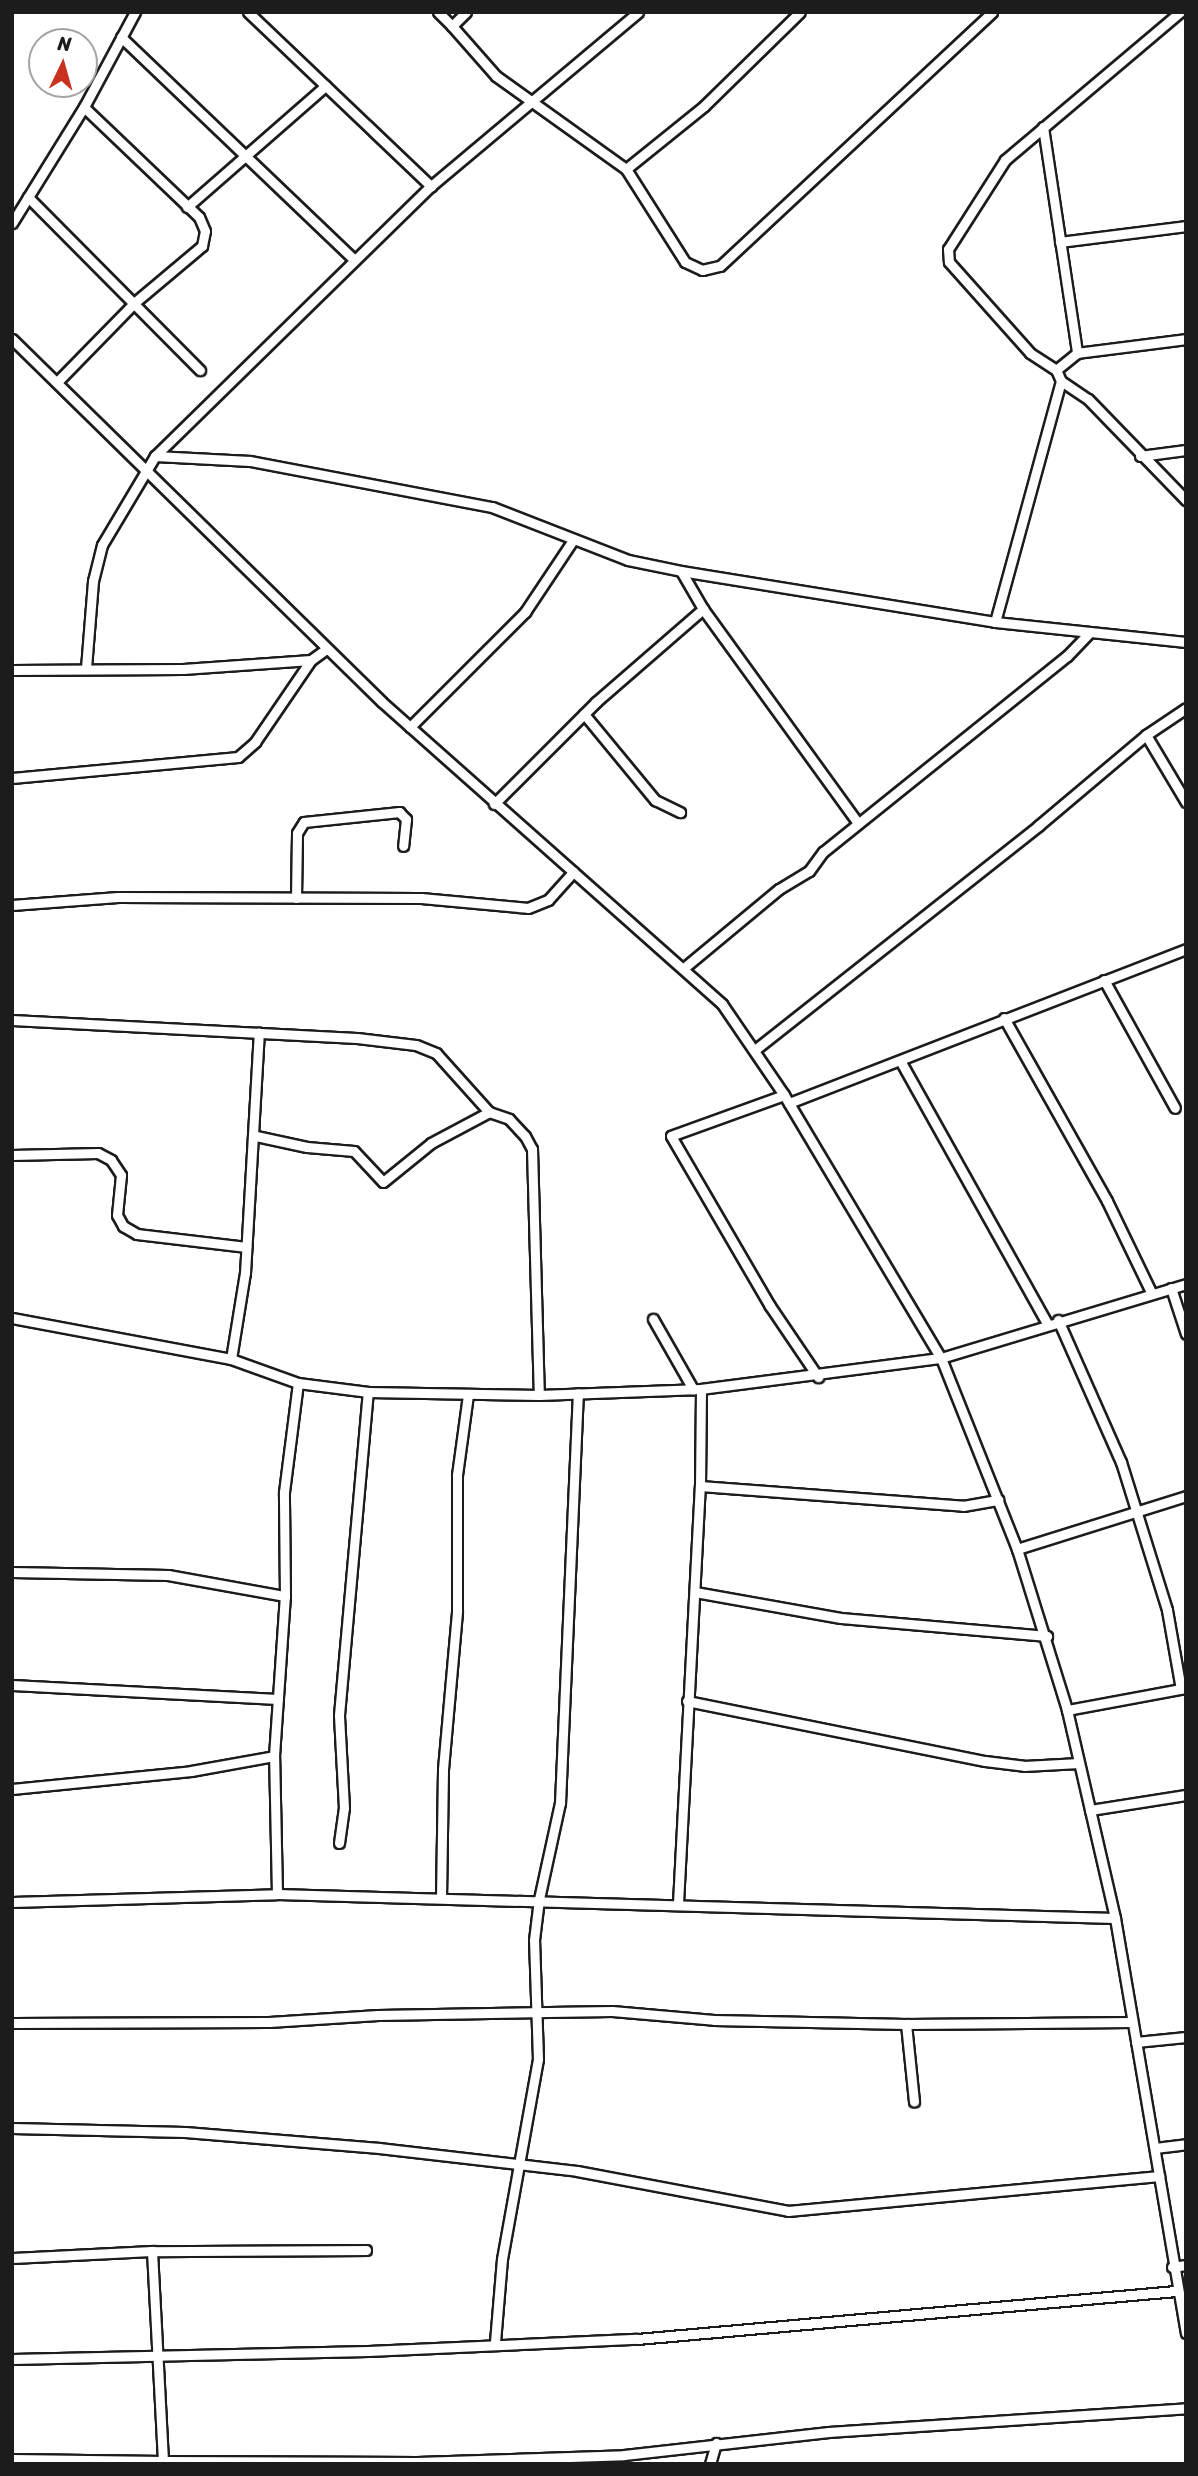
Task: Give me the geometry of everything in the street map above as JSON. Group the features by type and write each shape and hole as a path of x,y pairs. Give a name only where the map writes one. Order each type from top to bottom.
{"street":[{"path":"12,223 84,107 135,12"},
{"path":"248,12 431,186"},
{"path":"438,12 496,76 626,169 685,262 702,270 720,266 992,12"},
{"path":"452,26 466,12"},
{"path":"86,667 93,581 102,545 144,470 155,456 352,258 529,101 638,12"},
{"path":"626,169 704,106 800,12"},
{"path":"1180,12 1005,160 948,249 949,262 1030,353 1056,370 1061,381 1088,399 1140,456 1186,500"},
{"path":"121,37 352,258"},
{"path":"187,207 245,153 326,86"},
{"path":"57,382 134,303 202,246 205,231 199,217 84,107"},
{"path":"1043,127 1077,353"},
{"path":"28,197 201,370"},
{"path":"1060,242 1186,226"},
{"path":"12,339 144,470 253,571 326,649 494,804 685,967 722,1004 756,1049 787,1099 941,1358 1017,1549 1047,1636 1067,1710 1115,1918 1155,2148 1172,2267 1186,2333"},
{"path":"1056,370 1077,353 1186,339"},
{"path":"995,622 1061,381"},
{"path":"1140,456 1186,450"},
{"path":"155,456 250,461 492,507 628,560 681,570 995,622 1186,642"},
{"path":"410,727 525,612 573,540"},
{"path":"681,570 703,609 858,823"},
{"path":"494,804 584,714 703,609"},
{"path":"685,967 779,889 809,871 823,852 1067,656 1089,633"},
{"path":"12,778 239,757 255,742 311,660 326,649"},
{"path":"12,670 86,667 183,669 311,660"},
{"path":"756,1049 1038,826 1146,735 1186,708"},
{"path":"584,714 655,800 680,812"},
{"path":"1146,735 1186,802"},
{"path":"296,898 298,833 304,822 400,812 406,819 403,846"},
{"path":"12,905 118,897 421,898 528,908 548,900 573,872"},
{"path":"818,1377 770,1306 671,1136 901,1062 1004,1018 1186,949"},
{"path":"1104,980 1175,1108"},
{"path":"1004,1018 1107,1200 1152,1294"},
{"path":"12,1020 259,1032 416,1045 436,1053 489,1112 509,1119 532,1149 540,1395"},
{"path":"231,1359 246,1247 256,1136 259,1032"},
{"path":"901,1062 999,1243 1047,1322"},
{"path":"256,1136 307,1147 354,1151 383,1182 431,1143 489,1112"},
{"path":"12,1155 98,1153 111,1160 121,1175 117,1215 123,1226 137,1234 246,1247"},
{"path":"12,1318 231,1359 298,1383 368,1392 540,1395 697,1389 818,1377 941,1358 1047,1322 1186,1284"},
{"path":"1171,1288 1186,1334"},
{"path":"653,1319 697,1389 700,1486 678,1903"},
{"path":"1058,1320 1121,1462 1167,1610 1184,1689 1067,1710"},
{"path":"276,1894 274,1756 285,1595 284,1492 298,1383"},
{"path":"339,1843 344,1808 340,1701 368,1392"},
{"path":"495,2342 502,2259 538,2059 535,2015 539,1899 550,1865 560,1803 578,1393"},
{"path":"441,1898 443,1769 457,1611 457,1475 468,1395"},
{"path":"700,1486 963,1506 998,1500"},
{"path":"1017,1549 1186,1496"},
{"path":"12,1572 168,1575 285,1595"},
{"path":"695,1592 841,1618 1047,1636"},
{"path":"12,1685 278,1699"},
{"path":"687,1701 985,1761 1024,1766 1079,1763"},
{"path":"12,1789 191,1772 274,1756"},
{"path":"1090,1810 1186,1795"},
{"path":"12,1902 276,1894 539,1899 678,1903 755,1910 1115,1918"},
{"path":"12,2023 535,2015 612,2011 714,2020 906,2024 1131,2022"},
{"path":"906,2024 914,2102"},
{"path":"1136,2042 1186,2037"},
{"path":"12,2128 185,2132 578,2172 788,2211 1159,2176"},
{"path":"1155,2148 1186,2144"},
{"path":"12,2258 152,2252 366,2250"},
{"path":"152,2252 163,2461"},
{"path":"1172,2267 1186,2265"},
{"path":"12,2359 368,2351 495,2342 637,2339 1177,2291"},
{"path":"12,2459 497,2462 624,2455 716,2443 1186,2408"},
{"path":"710,2464 716,2443"}]}
